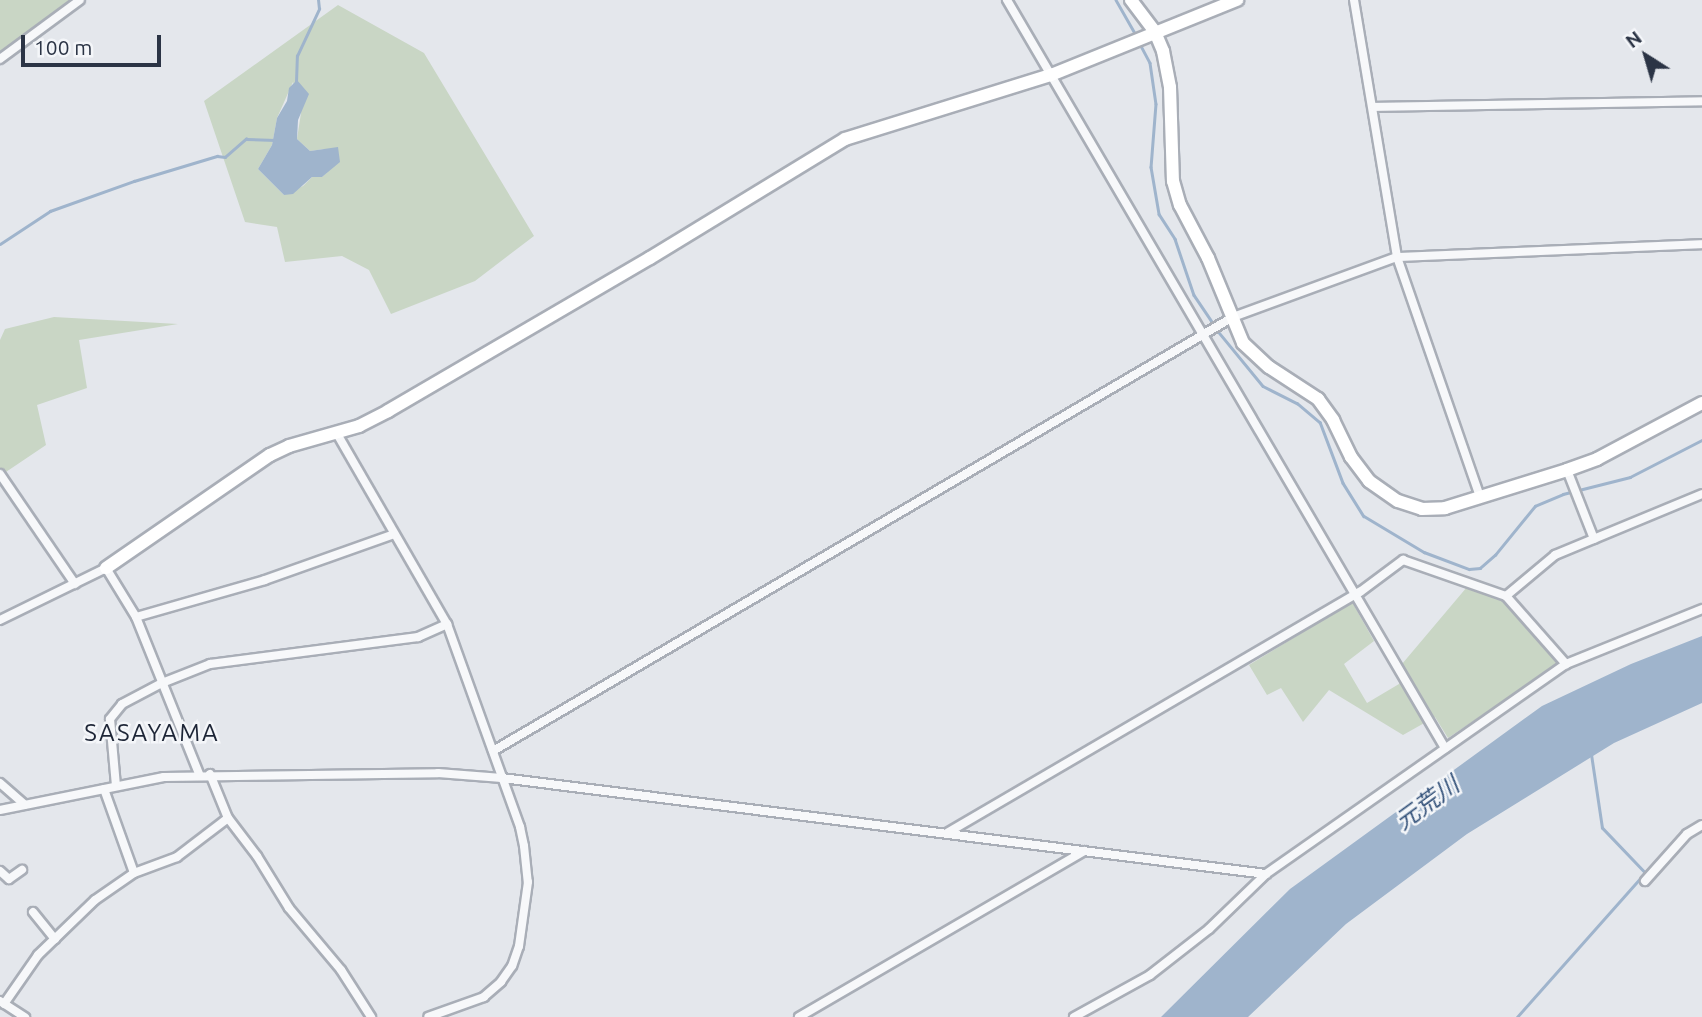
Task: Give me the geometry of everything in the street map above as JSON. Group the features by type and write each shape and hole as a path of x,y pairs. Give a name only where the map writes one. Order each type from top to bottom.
{"street":[{"path":"0,59 80,0"},
{"path":"1007,0 1445,748"},
{"path":"1131,0 1155,32 1170,87 1172,181 1180,205 1243,343 1269,367 1318,398 1333,419 1351,457 1370,481 1398,501 1422,509 1445,508 1567,470 1597,459 1702,403"},
{"path":"0,620 106,568 270,455 289,446 359,426 388,411 650,258 845,139 1051,75 1237,0"},
{"path":"1353,0 1374,107 1398,257 1480,497"},
{"path":"1374,107 1702,101"},
{"path":"493,751 1233,317 1398,257 1702,244"},
{"path":"336,432 447,624 520,827 528,882 519,946 512,966 501,982 484,997 428,1017"},
{"path":"1567,470 1594,539"},
{"path":"0,474 75,584"},
{"path":"1506,596 1555,555 1702,494"},
{"path":"136,617 265,580 394,534"},
{"path":"947,833 1355,594 1403,559 1506,596 1566,664"},
{"path":"106,568 136,617 199,775"},
{"path":"1074,1017 1150,975 1209,929 1266,874 1566,664 1702,608"},
{"path":"116,786 110,719 122,704 162,682 210,664 418,637 447,624"},
{"path":"0,810 164,777 210,774 438,773 502,778 1266,874"},
{"path":"210,774 228,818 257,856 289,908 341,970 371,1017"},
{"path":"0,783 25,805"},
{"path":"104,789 134,873"},
{"path":"25,1017 2,1002 38,955 95,900 134,873 177,858 228,818"},
{"path":"1645,881 1687,834 1702,825"},
{"path":"799,1017 1084,851"},
{"path":"0,871 9,879 22,870"},
{"path":"33,912 55,939"}],"green space":[{"path":"0,0 77,0 0,56"},
{"path":"338,5 424,53 534,236 475,281 391,314 369,270 342,256 285,262 277,227 245,222 204,101","holes":["293,82 301,113 297,139 310,151 324,149 333,167 322,177 312,177 303,186 284,195 258,169 272,145 277,118"]},
{"path":"54,317 178,324 79,340 87,388 37,405 46,445 0,476 0,340 5,329"},
{"path":"1467,587 1508,603 1561,662 1448,738 1435,717 1403,735 1329,690 1303,722 1281,688 1267,695 1249,665 1352,602 1374,641 1344,664 1367,703 1399,684 1402,664"}],"water":[{"path":"297,80 309,94 298,120 297,139 310,151 338,147 340,162 322,177 312,177 293,194 284,195 258,169 272,145 277,118 287,101 289,88"},
{"name":"元荒川","path":"1702,636 1702,703 1614,743 1467,834 1346,924 1248,1017 1161,1017 1290,889 1542,706 1631,664"}],"waterway":[{"path":"296,82 297,56 319,9 318,0"},
{"path":"1116,0 1136,35"},
{"path":"1140,44 1150,63 1156,104 1151,167 1159,214 1175,239 1194,295 1214,325"},
{"path":"0,244 50,211 134,181 217,156 225,157 246,139 275,140"},
{"path":"1217,330 1263,386 1297,403 1320,422 1343,483 1364,516 1424,552 1469,569 1480,568 1495,555 1535,506 1563,494 1630,477 1702,440"},
{"path":"1517,1017 1645,873 1602,828 1591,754"}],"district":[{"name":"SASAYAMA","path":"152,733"}]}
